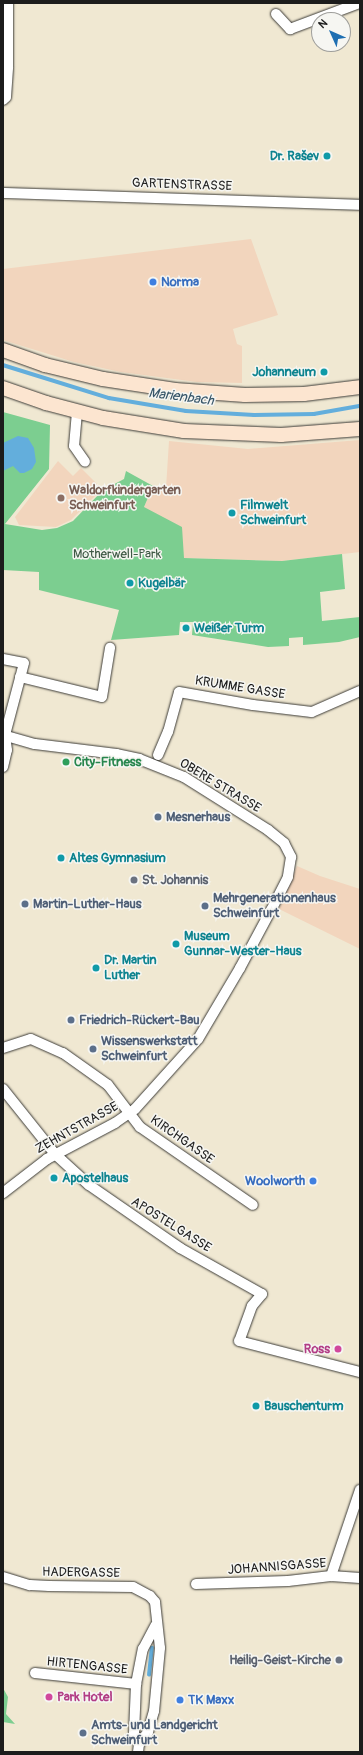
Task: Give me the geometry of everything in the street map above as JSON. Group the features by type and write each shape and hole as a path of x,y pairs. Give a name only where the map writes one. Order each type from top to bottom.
{"main road":[{"path":"3,350 45,365 87,376 168,390 245,395 304,394 360,387"},
{"path":"3,388 77,412 141,425 228,434 281,435 360,429"}],"street":[{"path":"3,100 6,97 8,67 8,3"},
{"path":"276,14 290,29 359,3"},
{"name":"GARTENSTRASSE","path":"3,193 360,205"},
{"path":"77,412 74,446 85,462"},
{"path":"20,677 102,697 110,648"},
{"path":"3,659 24,663 4,735 7,750 3,767"},
{"name":"KRUMME GASSE","path":"158,755 168,732 178,692 253,705 312,712 360,691"},
{"name":"OBERE STRASSE","path":"4,735 35,744 116,754 139,759 184,777 268,830 284,843 291,857"},
{"name":"ZEHNTSTRASSE","path":"3,1193 55,1154 130,1114 206,1028 288,877 291,857"},
{"name":"KIRCHGASSE","path":"3,1048 24,1040 38,1041 63,1053 108,1085 140,1127 253,1205"},
{"name":"APOSTELGASSE","path":"3,1089 55,1154 89,1185 115,1205 180,1248 262,1294 252,1306 239,1341 360,1372"},
{"path":"331,1576 360,1490"},
{"name":"JOHANNISGASSE","path":"196,1584 288,1581 331,1576 360,1578"},
{"name":"HADERGASSE","path":"3,1577 30,1585 133,1587 145,1592 155,1602 156,1625"},
{"path":"139,1748 134,1734 136,1684 143,1649 156,1625"},
{"path":"139,1748 148,1732 154,1712 160,1648 156,1625"},
{"name":"HIRTENGASSE","path":"35,1673 136,1684"}],"shaded area":[{"path":"251,239 278,315 233,329 237,344 242,346 242,383 197,382 121,372 74,362 3,340 3,269"},
{"path":"360,440 360,552 282,561 184,558 144,507 153,486 166,488 169,441 248,449"},
{"name":"Waldorfkindergarten Schweinfurt","path":"58,461 73,476 81,468 99,486 99,492 71,520 56,527 19,525 15,517"},
{"path":"297,866 320,876 360,889 360,949 279,909"}],"green space":[{"name":"Motherwell-Park","path":"3,412 50,425 49,469 5,524 42,530 57,528 73,521 103,490 124,479 126,471 153,486 144,507 182,527 184,558 282,561 342,554 345,589 320,592 322,621 360,617 360,637 339,642 303,645 303,637 289,638 289,646 268,647 192,635 193,622 180,622 179,635 111,640 119,610 39,590 39,572 3,570"},
{"path":"3,1688 8,1697 6,1714 15,1724 3,1722"}],"water":[{"path":"18,436 28,438 34,448 36,462 32,469 24,473 20,473 13,466 3,471 3,443"}],"waterway":[{"name":"Marienbach","path":"3,365 109,398 186,411 254,415 314,414 360,406"},
{"path":"149,1675 152,1648"}],"place":[{"name":"Dr. Rašev","path":"327,156"},
{"name":"Norma","path":"153,282"},
{"name":"Johanneum","path":"324,372"},
{"name":"Waldorfkindergarten Schweinfurt","path":"61,498"},
{"name":"Filmwelt Schweinfurt","path":"232,513"},
{"name":"Kugelbär","path":"130,583"},
{"name":"Weißer Turm","path":"186,628"},
{"name":"City-Fitness","path":"66,762"},
{"name":"Mesnerhaus","path":"158,817"},
{"name":"Altes Gymnasium","path":"61,858"},
{"name":"St. Johannis","path":"134,880"},
{"name":"Martin-Luther-Haus","path":"25,904"},
{"name":"Mehrgenerationenhaus Schweinfurt","path":"205,906"},
{"name":"Museum Gunnar-Wester-Haus","path":"176,944"},
{"name":"Dr. Martin Luther","path":"96,968"},
{"name":"Friedrich-Rückert-Bau","path":"71,1020"},
{"name":"Wissenswerkstatt Schweinfurt","path":"93,1049"},
{"name":"Apostelhaus","path":"54,1178"},
{"name":"Woolworth","path":"313,1181"},
{"name":"Ross","path":"338,1349"},
{"name":"Bauschenturm","path":"256,1406"},
{"name":"Heilig-Geist-Kirche","path":"339,1660"},
{"name":"Park Hotel","path":"49,1697"},
{"name":"TK Maxx","path":"180,1700"},
{"name":"Amts- und Landgericht Schweinfurt","path":"83,1733"}]}
